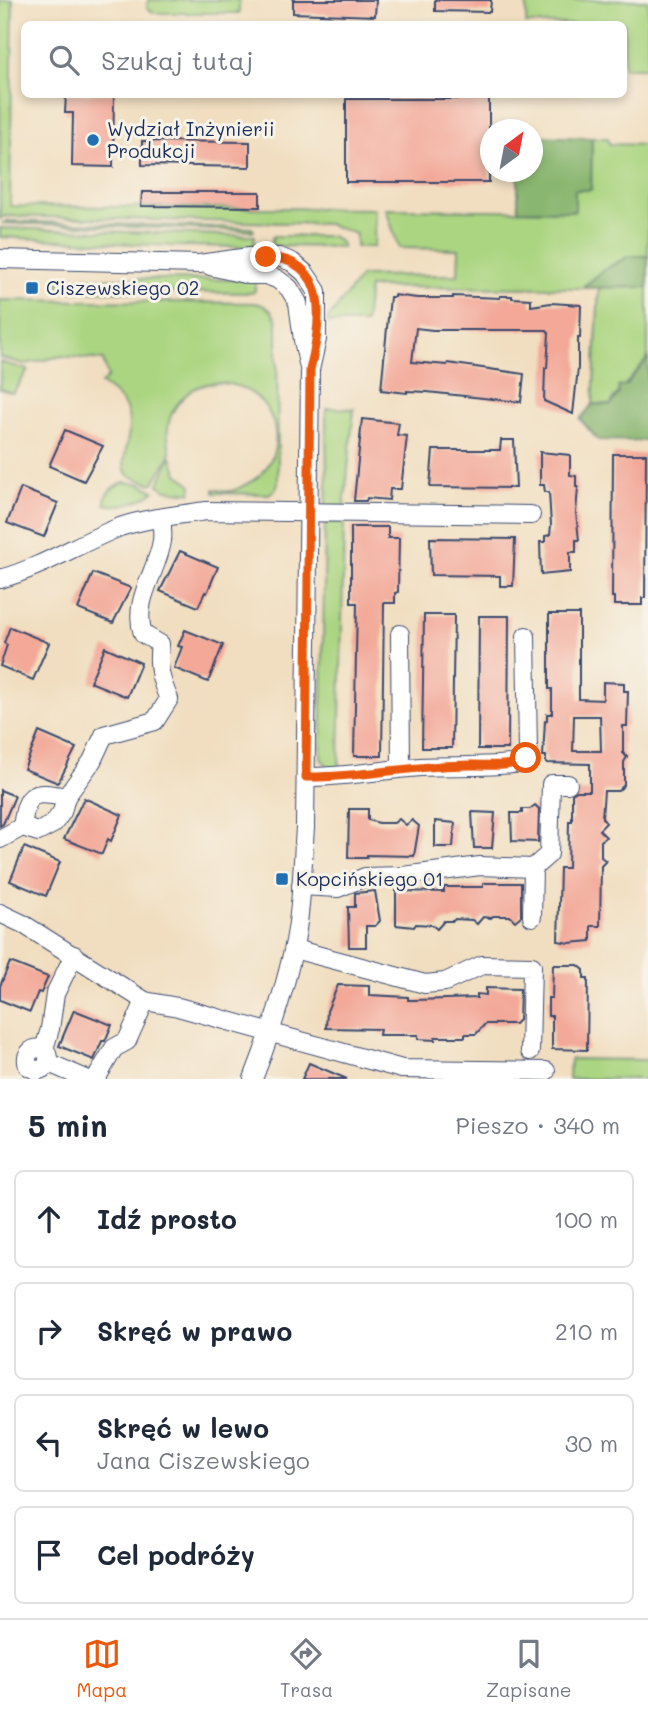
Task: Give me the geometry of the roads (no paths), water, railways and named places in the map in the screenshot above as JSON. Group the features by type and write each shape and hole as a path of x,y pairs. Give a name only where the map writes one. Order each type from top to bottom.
{"street":[{"path":"0,259 199,264 249,257 279,257 292,262 315,285 318,301 317,339 310,370 306,777 301,886 294,949 271,1032 253,1079"},
{"path":"199,264 249,275 266,275 289,288 298,303 310,370"},
{"path":"0,579 29,571 122,527 206,511 531,515"},
{"path":"22,827 33,832 43,831 62,812 66,797 92,761 104,735 155,722 169,699 157,661 160,643 143,634 139,617 162,541 161,518"},
{"path":"400,634 401,768"},
{"path":"306,777 374,774 401,768 519,763 526,758 528,750 526,636"},
{"path":"301,886 338,888 365,877 402,876 480,866 533,868 549,854 551,784 568,784"},
{"path":"22,827 26,807 35,794 66,797"},
{"path":"0,839 22,827"},
{"path":"532,917 533,868"},
{"path":"0,913 74,955 145,1002 178,1007 402,1069 546,1071"},
{"path":"294,949 425,984 445,982 482,965 532,966 530,1051"},
{"path":"74,955 55,993 46,1056 86,1079"},
{"path":"96,1079 114,1048 127,1041 145,1002"}],"place":[{"name":"Wydział Inżynierii Produkcji","path":"93,140"},
{"name":"Ciszewskiego 02","path":"32,288"},
{"name":"Kopcińskiego 01","path":"282,879"}]}
